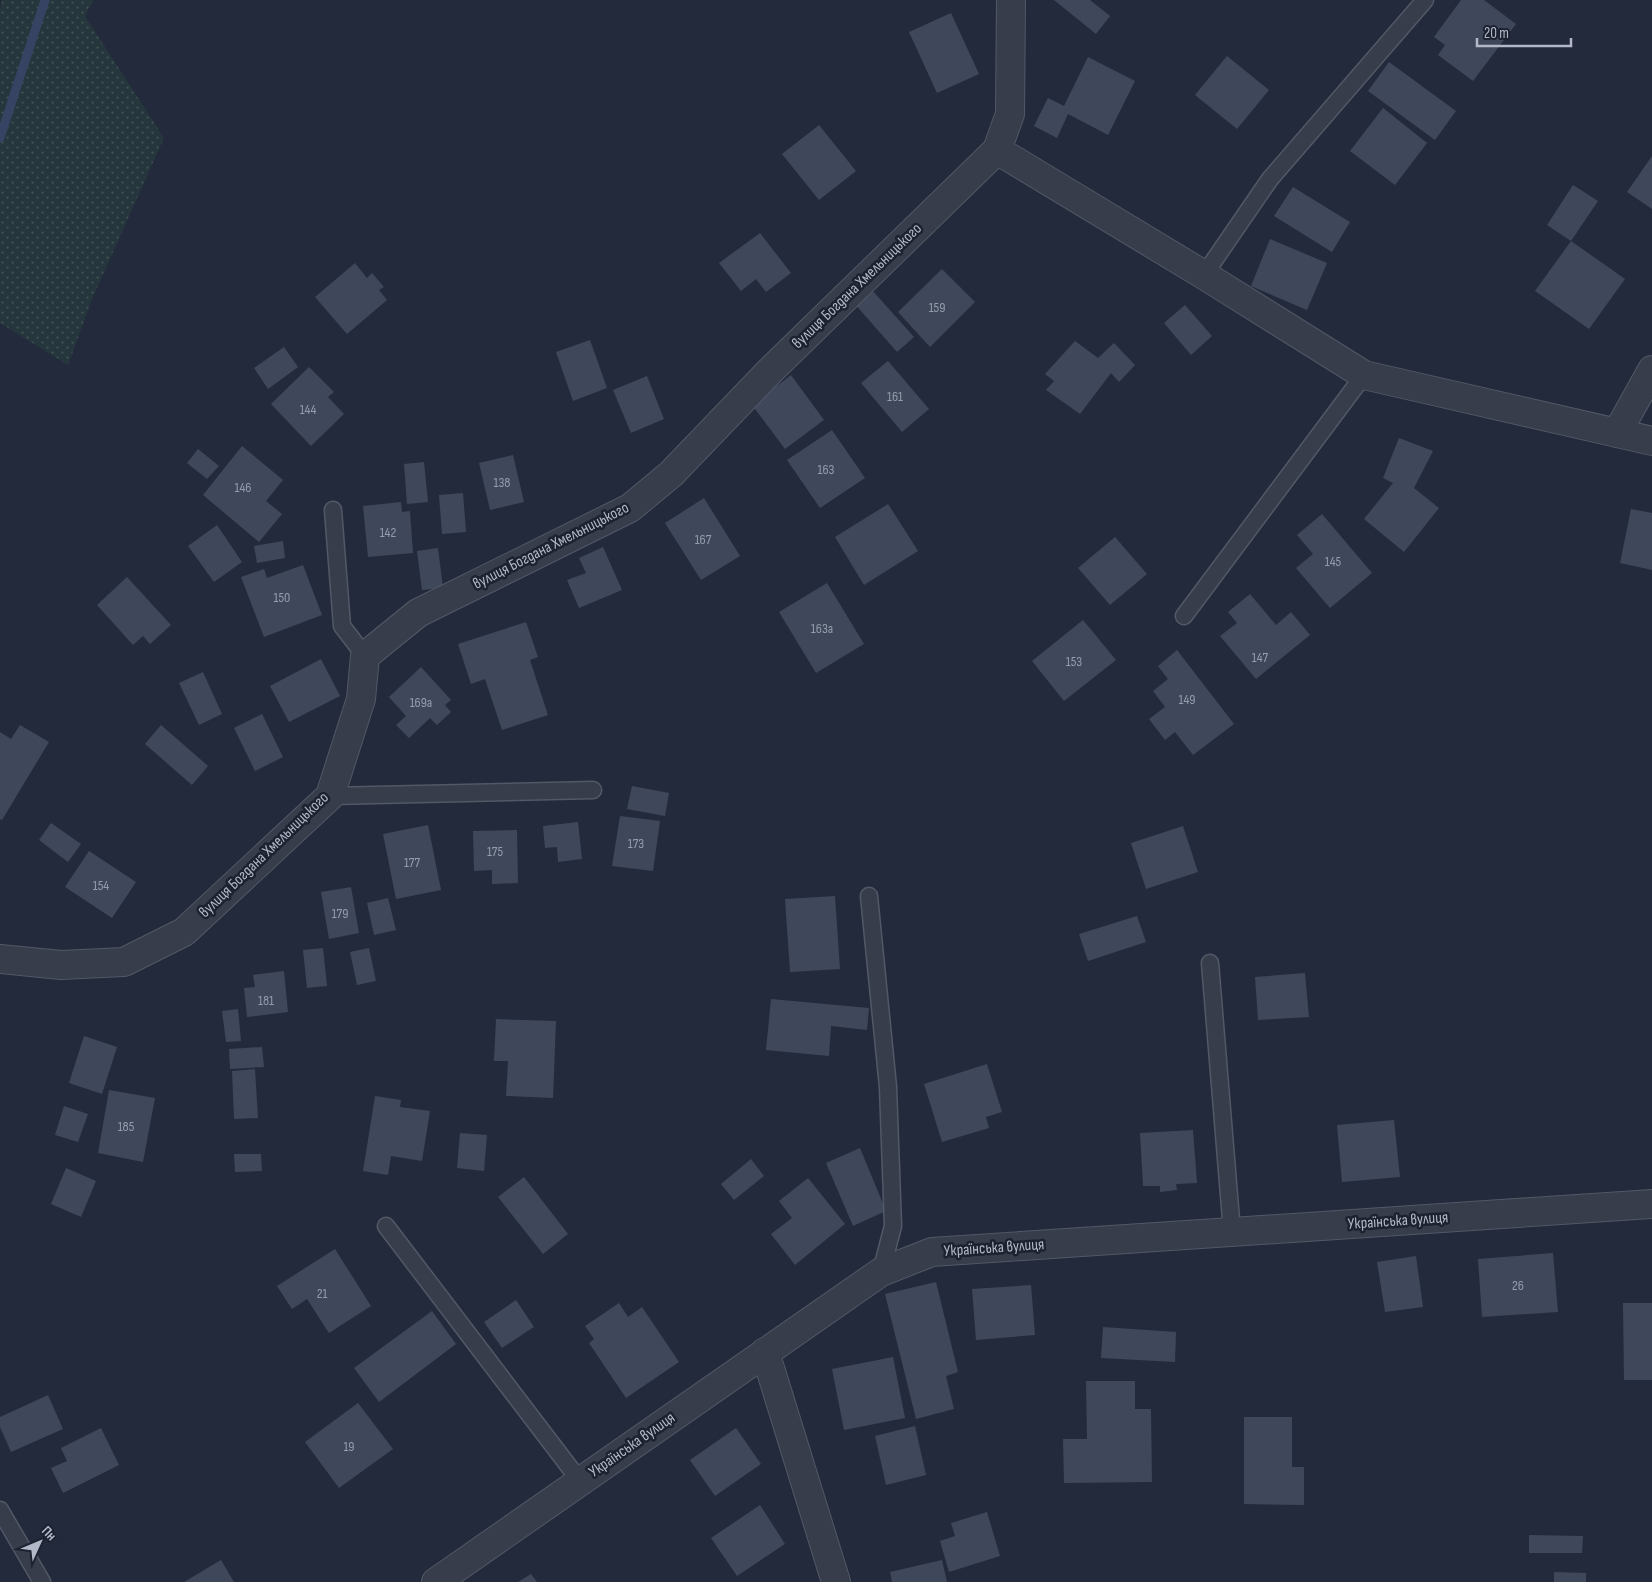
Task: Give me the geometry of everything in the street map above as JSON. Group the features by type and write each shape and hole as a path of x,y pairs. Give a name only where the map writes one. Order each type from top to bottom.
{"street":[{"name":"вулиця Богдана Хмельницького","path":"0,959 60,965 124,962 184,932 330,796 361,699 365,656 418,613 630,508 671,474 770,371 997,150 1010,114 1011,0"},
{"path":"997,150 1204,275 1364,375 1652,441"},
{"path":"1617,432 1652,370"},
{"name":"Українська вулиця","path":"436,1582 881,1272 932,1252 1652,1204"},
{"path":"765,1352 836,1582"}],"lane":[{"path":"1204,275 1270,179 1425,0"},
{"path":"1184,616 1364,375"},
{"path":"333,510 342,626 365,656"},
{"path":"330,796 593,790"},
{"path":"869,896 888,1087 893,1226 881,1272"},
{"path":"1210,963 1232,1232"},
{"path":"386,1226 580,1481"},
{"path":"0,1510 42,1582"}],"shaded area":[{"path":"2,0 93,0 85,16 164,138 92,299 68,365 0,323 0,9"}],"building":[{"path":"1054,0 1090,0 1110,16 1096,34"},
{"path":"1461,0 1484,0 1516,24 1473,81 1438,55 1445,45 1434,37"},
{"path":"951,13 979,74 937,93 909,32"},
{"path":"1227,56 1269,90 1237,129 1195,95"},
{"path":"1088,57 1135,81 1108,135 1068,114 1057,138 1034,126 1048,98 1064,106"},
{"path":"1389,62 1456,111 1435,140 1368,91"},
{"path":"1383,108 1427,143 1395,185 1350,151"},
{"path":"819,125 856,171 819,200 782,154"},
{"path":"1652,156 1652,209 1627,192"},
{"path":"1573,185 1598,201 1571,241 1547,225"},
{"path":"1293,187 1350,222 1332,252 1274,216"},
{"path":"760,233 791,273 766,292 756,279 741,291 719,263"},
{"path":"1270,239 1327,263 1307,310 1251,286"},
{"path":"1571,241 1625,279 1589,329 1535,291"},
{"path":"355,263 367,278 372,273 384,287 379,290 387,300 347,334 315,297"},
{"path":"942,269 975,302 930,347 898,312"},
{"path":"871,289 914,337 897,352 854,303"},
{"path":"1185,305 1212,336 1191,355 1164,323"},
{"path":"590,340 607,388 573,401 556,352"},
{"path":"1075,341 1098,358 1114,343 1135,365 1119,382 1111,373 1080,414 1046,390 1054,381 1045,374"},
{"path":"284,347 298,367 268,389 254,368"},
{"path":"888,361 929,409 902,432 861,383"},
{"path":"309,367 334,392 328,397 344,414 311,446 271,404"},
{"path":"791,375 824,420 785,449 752,405"},
{"path":"647,376 664,419 631,433 613,390"},
{"path":"832,430 865,478 820,508 787,460"},
{"path":"1399,438 1433,451 1414,488 1439,508 1404,552 1364,519 1393,483 1383,478"},
{"path":"242,446 283,480 266,501 282,514 259,542 203,495"},
{"path":"198,449 219,466 207,479 187,463"},
{"path":"513,455 524,502 490,510 479,463"},
{"path":"424,462 428,502 407,504 404,464"},
{"path":"463,493 466,532 442,534 439,495"},
{"path":"704,498 740,556 701,580 665,523"},
{"path":"401,502 402,512 410,511 413,553 368,557 363,506"},
{"path":"888,504 918,551 864,585 835,537"},
{"path":"1631,509 1652,513 1652,570 1620,563"},
{"path":"1322,514 1372,573 1330,608 1296,568 1313,554 1297,535"},
{"path":"217,525 242,562 214,582 188,546"},
{"path":"1115,537 1147,574 1110,605 1078,568"},
{"path":"283,541 285,558 257,563 254,546"},
{"path":"603,547 622,590 579,608 567,580 586,573 579,558"},
{"path":"438,548 443,588 422,590 417,551"},
{"path":"303,565 322,615 264,637 241,577 264,569 267,578"},
{"path":"127,577 171,625 150,644 143,636 133,645 97,605"},
{"path":"827,583 864,644 816,673 779,612"},
{"path":"1250,594 1276,625 1291,612 1310,635 1256,679 1220,636 1237,623 1228,612"},
{"path":"1083,620 1116,660 1064,701 1032,661"},
{"path":"526,622 538,657 530,660 548,715 502,730 485,679 471,684 458,644"},
{"path":"1177,650 1234,724 1193,755 1175,732 1165,740 1149,719 1165,707 1153,691 1168,679 1158,666"},
{"path":"321,659 340,696 289,722 270,686"},
{"path":"421,667 451,700 445,705 451,712 437,725 430,718 409,738 396,725 406,716 389,697"},
{"path":"203,672 222,714 199,725 179,683"},
{"path":"262,714 283,757 255,771 234,728"},
{"path":"20,725 49,742 2,820 0,819 0,732 11,739"},
{"path":"161,725 208,766 192,785 145,744"},
{"path":"632,786 669,793 665,816 627,809"},
{"path":"620,816 660,821 653,871 612,866"},
{"path":"578,822 582,859 558,862 557,847 545,848 543,826"},
{"path":"51,823 81,844 68,862 39,840"},
{"path":"428,825 441,890 396,899 383,834"},
{"path":"1183,826 1198,872 1146,889 1131,843"},
{"path":"517,830 518,883 492,884 492,870 474,871 473,831"},
{"path":"89,851 136,882 112,918 65,887"},
{"path":"351,887 359,933 329,939 321,892"},
{"path":"835,896 840,969 790,972 785,899"},
{"path":"388,898 396,930 374,935 367,903"},
{"path":"1137,916 1146,942 1088,961 1079,934"},
{"path":"323,948 327,986 307,988 303,950"},
{"path":"369,948 376,981 357,985 350,952"},
{"path":"284,971 288,1012 247,1017 244,988 255,987 253,975"},
{"path":"1305,973 1309,1017 1258,1020 1255,977"},
{"path":"771,999 869,1008 867,1030 831,1026 829,1056 766,1050"},
{"path":"238,1009 241,1041 226,1042 222,1011"},
{"path":"496,1019 556,1021 553,1098 506,1096 508,1061 494,1061"},
{"path":"84,1036 117,1047 102,1094 69,1083"},
{"path":"262,1047 264,1067 230,1069 229,1049"},
{"path":"987,1064 1002,1112 986,1117 989,1128 942,1142 924,1084"},
{"path":"255,1069 258,1118 234,1119 232,1071"},
{"path":"109,1090 155,1098 143,1162 98,1153"},
{"path":"375,1096 401,1100 400,1107 430,1111 422,1161 391,1156 388,1175 363,1171"},
{"path":"64,1106 88,1114 78,1142 55,1135"},
{"path":"1394,1120 1400,1177 1342,1182 1337,1125"},
{"path":"1193,1130 1197,1183 1176,1184 1177,1190 1160,1192 1160,1186 1143,1186 1140,1133"},
{"path":"460,1133 487,1135 484,1171 457,1168"},
{"path":"860,1148 886,1211 853,1226 826,1163"},
{"path":"234,1154 261,1154 262,1171 235,1172"},
{"path":"751,1159 764,1176 734,1200 721,1184"},
{"path":"66,1168 96,1181 81,1217 51,1204"},
{"path":"524,1177 568,1234 543,1254 498,1197"},
{"path":"808,1178 845,1224 795,1265 771,1234 792,1218 779,1201"},
{"path":"335,1249 371,1306 329,1333 307,1299 292,1309 277,1286"},
{"path":"1553,1253 1558,1312 1482,1317 1478,1259"},
{"path":"1416,1256 1423,1307 1385,1312 1377,1262"},
{"path":"936,1282 958,1372 946,1376 954,1409 916,1419 885,1294"},
{"path":"1031,1285 1035,1335 976,1340 972,1289"},
{"path":"516,1300 534,1327 502,1348 484,1322"},
{"path":"619,1303 628,1317 642,1307 679,1362 626,1398 589,1343 594,1339 585,1326"},
{"path":"1623,1303 1652,1303 1652,1380 1624,1380"},
{"path":"432,1311 456,1344 379,1402 354,1368"},
{"path":"1103,1327 1176,1332 1175,1362 1101,1358"},
{"path":"893,1357 905,1418 844,1430 832,1369"},
{"path":"1086,1381 1135,1381 1135,1409 1151,1409 1152,1482 1064,1483 1063,1439 1087,1439"},
{"path":"48,1395 63,1429 11,1452 0,1427 0,1417"},
{"path":"358,1403 393,1449 339,1488 305,1442"},
{"path":"1244,1417 1292,1417 1292,1467 1304,1467 1304,1505 1244,1504"},
{"path":"915,1426 926,1475 886,1485 875,1436"},
{"path":"101,1428 119,1465 63,1493 51,1468 67,1461 61,1448"},
{"path":"736,1428 761,1464 715,1496 690,1460"},
{"path":"760,1505 785,1544 737,1576 711,1538"},
{"path":"987,1512 1000,1556 949,1572 940,1541 955,1536 951,1523"},
{"path":"1529,1535 1583,1536 1582,1553 1529,1553"},
{"path":"221,1560 234,1582 184,1582"},
{"path":"942,1560 947,1582 892,1582 890,1572"},
{"path":"1554,1572 1586,1573 1586,1582 1554,1582"},
{"path":"531,1574 537,1582 518,1582"}],"waterway":[{"path":"0,138 45,0"}]}
